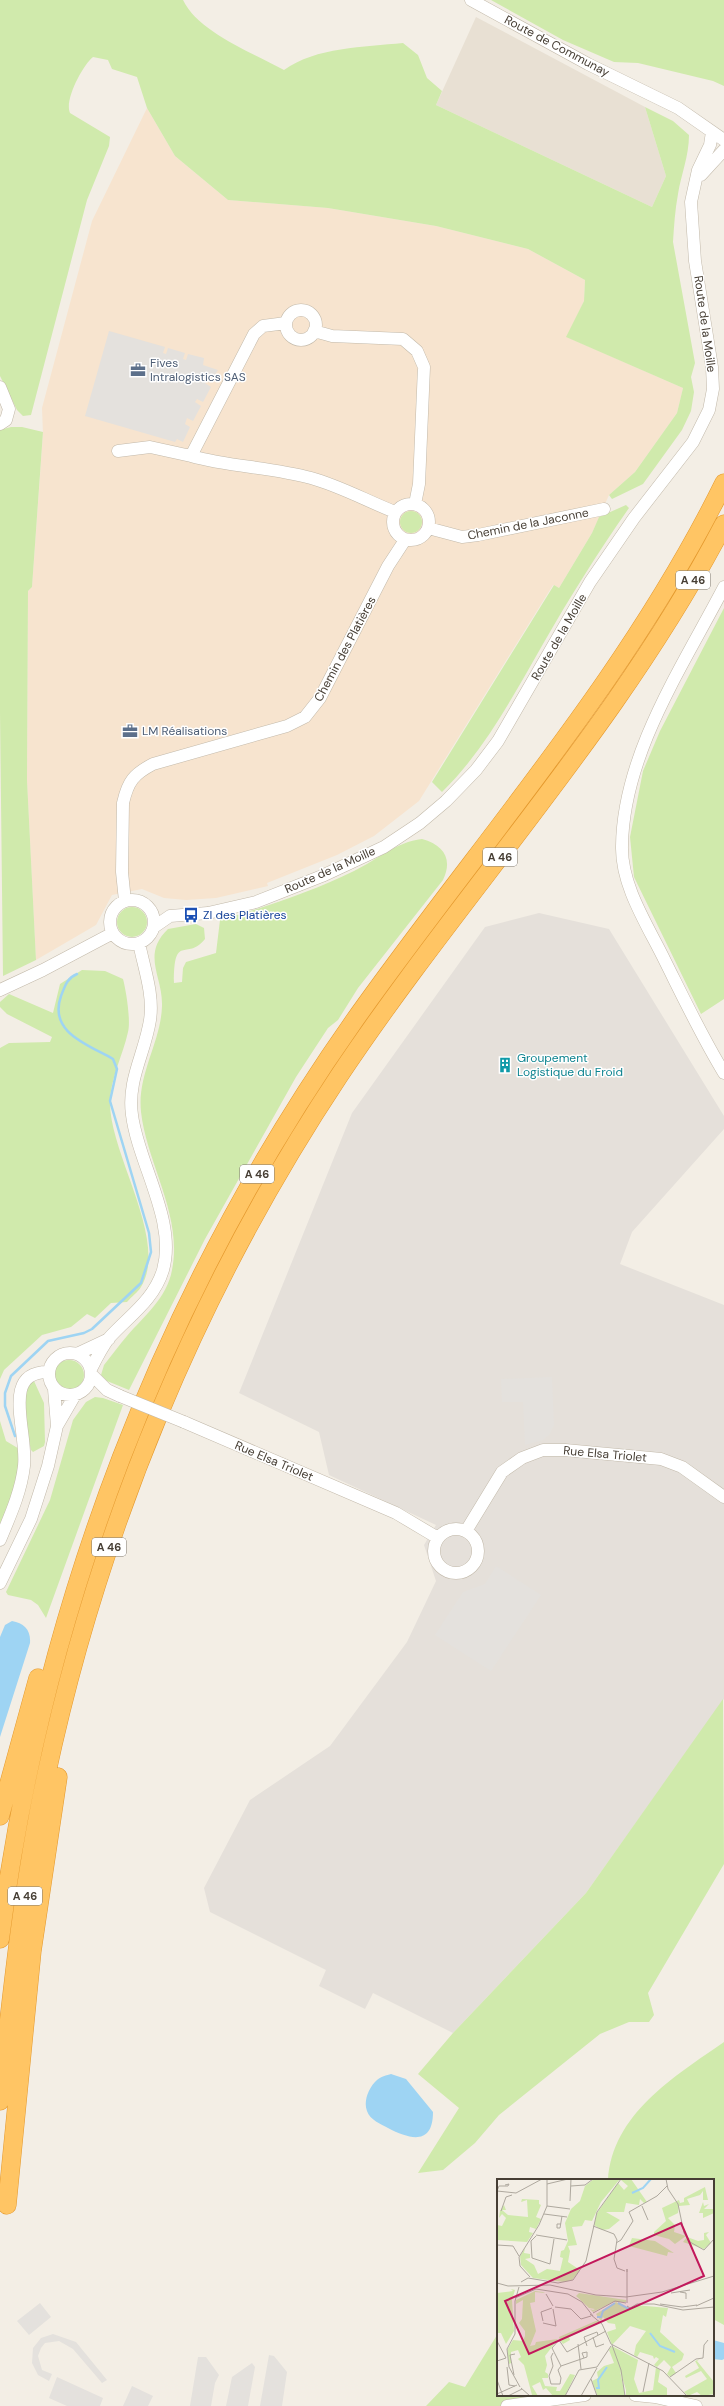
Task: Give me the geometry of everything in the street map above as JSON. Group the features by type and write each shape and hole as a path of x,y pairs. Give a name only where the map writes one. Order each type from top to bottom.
{"highway":[{"name":"A 46","path":"0,1938 13,1848 34,1743 67,1617 98,1521 147,1394 193,1294 257,1174 301,1102 355,1020 521,800 616,668 672,579 724,484"},
{"name":"A 46","path":"0,2101 16,1955 29,1872 46,1779 65,1694 96,1585 152,1429 209,1304 270,1188 308,1124 370,1030 567,769 631,679 674,611 724,524"},
{"path":"0,1816 16,1753 55,1624 67,1617"},
{"path":"7,2205 39,1895 57,1786 73,1705 65,1694"}],"street":[{"name":"Route de Communay","path":"471,0 588,64 678,108 724,140"},
{"name":"Route de la Moille","path":"146,905 170,916 208,913 256,902 322,876 384,847 420,823 446,801 476,770 498,741 590,582 634,518 693,442 709,410 713,388 712,367 695,261 691,202 698,170 710,145 712,132"},
{"path":"695,182 724,150"},
{"path":"191,456 254,334 263,326 286,323 295,312 305,311 313,317 316,326 314,331 304,340 295,339 288,332 286,323"},
{"path":"314,331 332,336 403,339 417,351 424,367 419,484 415,504"},
{"path":"0,387 9,405 4,420"},
{"path":"118,452 150,447 191,456 209,462 273,470 312,478 395,512"},
{"path":"415,504 422,507 428,514 428,528 426,534 416,540 405,540 395,531 393,525 395,512 402,506 415,504"},
{"name":"Chemin de la Jaconne","path":"428,528 462,537 604,509"},
{"name":"Chemin des Platières","path":"125,901 122,872 124,802 126,791 135,774 154,764 287,726 305,717 320,698 388,566 405,540"},
{"path":"724,587 641,750 630,787 622,847 629,887 700,1032 724,1073"},
{"path":"125,901 140,901 146,905 153,915 154,927 148,937 139,943 124,943 113,933 110,927 111,914 114,908 125,901"},
{"name":"Route de la Moille","path":"154,927 170,916"},
{"path":"0,990 43,970 113,933"},
{"path":"54,1390 62,1395 75,1395 86,1389 91,1372 109,1339 151,1296 160,1279 166,1252 164,1229 134,1125 130,1103 132,1081 148,1032 151,1012 150,996 139,943"},
{"path":"57,1426 54,1390 49,1381 48,1372 55,1358 62,1354 77,1354 109,1339"},
{"path":"77,1354 88,1362 91,1372"},
{"path":"0,1540 20,1490 24,1465 23,1444 14,1410 13,1391 16,1382 23,1377 35,1372 48,1372"},
{"name":"Rue Elsa Triolet","path":"91,1372 107,1390"},
{"name":"Rue Elsa Triolet","path":"86,1389 107,1390 184,1422 396,1513 438,1538"},
{"path":"0,1583 38,1501 57,1426 75,1395"},
{"name":"Rue Elsa Triolet","path":"466,1531 502,1472 522,1458 543,1450 565,1450 661,1459 682,1467 724,1497"},
{"path":"450,1529 466,1531 477,1542 478,1553 475,1563 468,1570 458,1574 448,1572 436,1561 434,1546 438,1538 450,1529"},
{"path":"507,2406 578,2396"},
{"path":"644,2396 696,2406"}],"shaded area":[{"path":"476,17 645,107 666,176 652,207 436,105"},
{"path":"147,108 175,156 228,200 328,208 436,226 528,249 585,280 584,301 567,337 683,388 677,413 635,472 609,495 592,533 559,588 553,585 419,801 374,836 337,855 267,883 268,886 216,898 186,900 164,898 142,889 112,895 96,925 36,960 27,780 28,591 32,587 43,434 42,408 92,221"},
{"path":"109,331 165,347 163,353 166,354 168,348 185,353 183,359 186,360 188,354 204,358 203,365 218,370 214,376 210,376 205,383 211,387 203,402 197,399 195,402 201,406 193,421 187,418 185,424 190,427 183,442 177,439 175,442 85,416"},
{"path":"539,913 609,929 724,1116 724,1129 632,1232 620,1264 724,1305 724,1699 586,1893 453,2033 373,1993 365,2009 319,1986 326,1970 210,1912 204,1888 250,1800 330,1746 407,1642 436,1581 424,1545 436,1525 329,1475 319,1432 239,1393 352,1113 485,927"},
{"path":"552,1377 554,1425 549,1435 543,1440 525,1445 523,1402 502,1402 501,1379"},
{"path":"496,1566 541,1595 491,1671 435,1635 463,1592 485,1584"},
{"path":"40,2303 51,2317 29,2335 17,2321"},
{"path":"53,2334 76,2342 107,2380 102,2383 73,2349 59,2341 45,2343 38,2356 42,2370 52,2374 49,2381 38,2375 32,2363 33,2348 41,2338"},
{"path":"269,2355 274,2356 287,2372 282,2406 260,2406"},
{"path":"198,2357 206,2357 219,2375 215,2383 211,2406 190,2406"},
{"path":"252,2363 255,2367 248,2406 226,2406 232,2377"},
{"path":"57,2377 103,2398 100,2406 67,2406 49,2398"},
{"path":"132,2386 153,2396 148,2406 123,2406"}],"green space":[{"path":"0,0 183,0 190,11 213,32 242,49 284,70 297,62 325,52 357,47 403,43 418,55 427,78 442,91 436,105 652,207 666,176 645,107 673,121 689,135 688,150 677,200 673,242 695,363 691,377 694,392 691,411 682,430 643,484 612,499 609,495 635,472 677,413 683,388 566,337 584,301 585,280 528,249 436,226 328,208 228,200 175,156 147,108 137,77 112,69 108,60 93,57 84,67 72,92 69,107 70,113 110,137 109,146 87,200 31,415 23,416 17,410 0,376"},
{"path":"491,0 724,0 724,86 713,81 638,63 614,62 563,40"},
{"path":"11,427 22,427 43,432 32,587 28,591 27,780 36,960 3,976 0,712 0,430"},
{"path":"626,505 629,508 606,541 553,626 497,722 472,758 442,792 432,782 554,585 559,588 592,533 599,517"},
{"path":"411,511 419,514 422,522 419,530 411,533 403,530 400,522 403,514"},
{"path":"724,608 724,999 701,1014 634,877 630,837 643,771 660,731"},
{"path":"422,839 436,845 441,849 447,859 446,872 443,880 358,988 338,1020 328,1028 296,1077 205,1239 129,1390 107,1381 101,1375 104,1365 124,1339 160,1298 172,1270 174,1250 173,1230 169,1210 150,1151 141,1112 142,1084 161,1019 161,995 154,957 160,939 168,929 196,924 204,928 205,939 192,948 182,950 176,958 174,983 182,982 183,968 186,962 216,953 220,920 321,886 362,867 395,848"},
{"path":"132,907 143,911 147,922 143,933 132,937 121,933 117,922 121,911"},
{"path":"82,970 105,971 123,979 128,1006 129,1027 112,1085 110,1103 112,1124 143,1222 148,1246 148,1268 141,1287 127,1302 111,1303 95,1318 87,1314 71,1327 42,1335 4,1370 0,1379 0,1048 9,1043 50,1042 52,1037 7,1014 0,1007 0,1002 9,994 53,1013 60,984"},
{"path":"69,1360 80,1364 84,1375 80,1386 69,1390 58,1386 54,1375 58,1364"},
{"path":"34,1381 44,1403 45,1442 44,1446 33,1452 31,1450 20,1401 26,1384"},
{"path":"95,1397 103,1398 123,1405 46,1618 38,1605 31,1600 8,1595 6,1592 50,1500 73,1420 86,1402"},
{"path":"0,1421 6,1441 21,1450 21,1470 0,1527"},
{"path":"723,1699 724,1864 648,1993 654,2015 649,2022 629,2022 600,2034 499,2115 475,2143 443,2170 418,2173 459,2108 418,2074 453,2033 586,1893"},
{"path":"724,2042 724,2325 714,2320 714,2179 608,2179 612,2157 621,2135 634,2116 649,2099 686,2069"},
{"path":"497,2335 497,2396 537,2396 540,2406 426,2406 449,2382 465,2387"}],"water":[{"path":"12,1621 20,1623 26,1628 29,1634 30,1643 0,1737 0,1637 5,1625"},
{"path":"391,2074 406,2079 433,2112 432,2123 425,2135 412,2137 405,2135 379,2123 368,2114 366,2099 369,2090 378,2079"},
{"path":"714,2340 724,2343 724,2359 714,2359"}],"waterway":[{"path":"15,1436 5,1406 5,1393 11,1376 48,1341 84,1333 92,1329 141,1283 151,1252 149,1233 110,1101 117,1069 113,1059 73,1036 65,1029 60,1019 59,1009 61,996 69,980 77,974"}],"place":[{"name":"Fives Intralogistics SAS","path":"138,370"},
{"name":"LM Réalisations","path":"130,731"},
{"name":"ZI des Platières","path":"191,915"},
{"name":"Groupement Logistique du Froid","path":"505,1065"}]}
